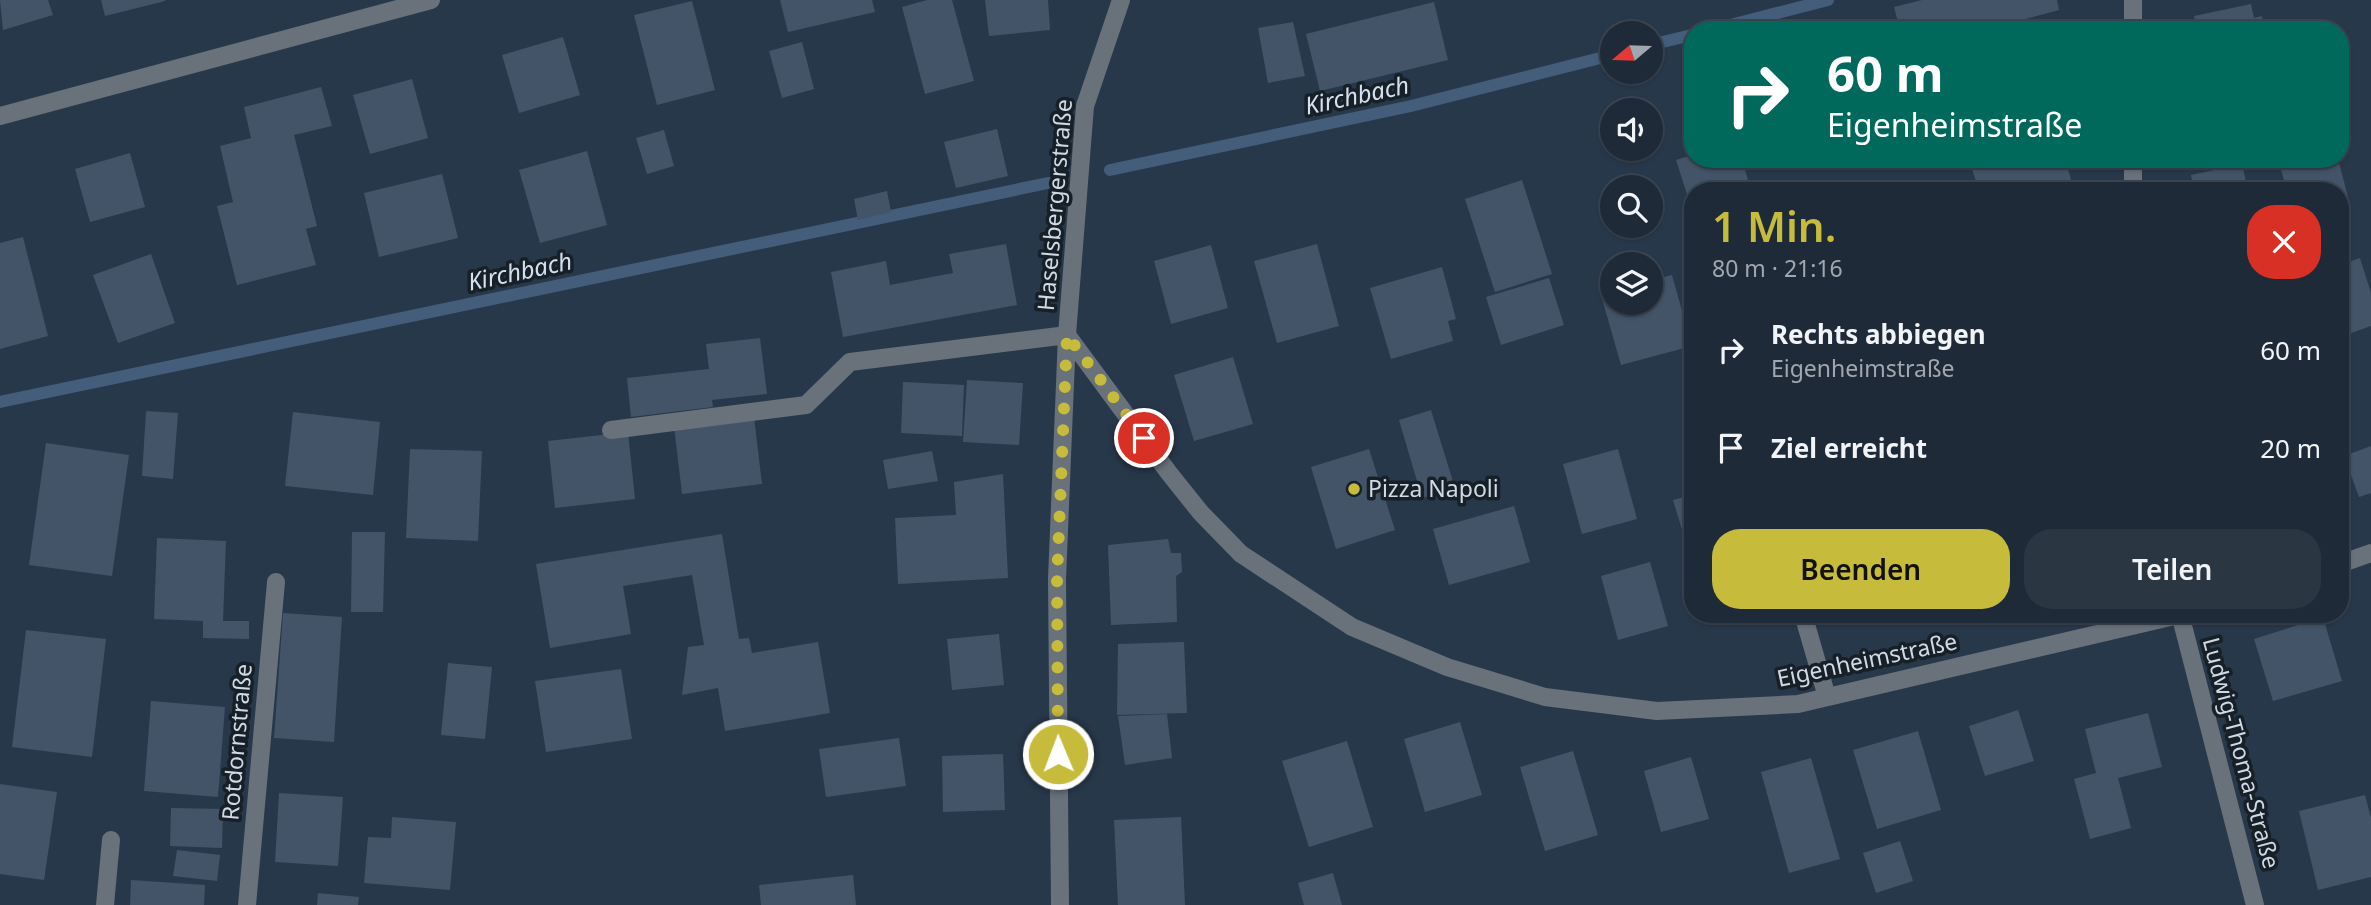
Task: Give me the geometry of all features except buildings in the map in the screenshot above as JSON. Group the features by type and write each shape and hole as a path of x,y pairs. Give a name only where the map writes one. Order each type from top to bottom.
{"street":[{"path":"0,116 431,0"},
{"name":"Haselsbergerstraße","path":"1060,905 1057,579 1067,335 1085,106 1121,0"},
{"path":"2133,0 2133,21"},
{"path":"611,430 806,405 850,362 1067,335"},
{"name":"Eigenheimstraße","path":"1067,335 1201,513 1241,554 1352,627 1447,667 1545,697 1657,711 1798,704 2146,623"},
{"path":"2349,561 2371,553"},
{"name":"Rotdornstraße","path":"247,905 276,582"},
{"path":"1805,623 1826,697"},
{"name":"Ludwig-Thoma-Straße","path":"2183,623 2255,905"},
{"path":"105,905 111,840"}],"waterway":[{"name":"Kirchbach","path":"1746,21 1828,0"},
{"name":"Kirchbach","path":"1663,42 1684,37"},
{"name":"Kirchbach","path":"1110,170 1411,106 1600,58"},
{"name":"Kirchbach","path":"0,402 1048,183"}],"place":[{"name":"Pizza Napoli","path":"1354,489"}],"route":[{"path":"1058,754 1057,579 1067,335 1144,438"}]}
